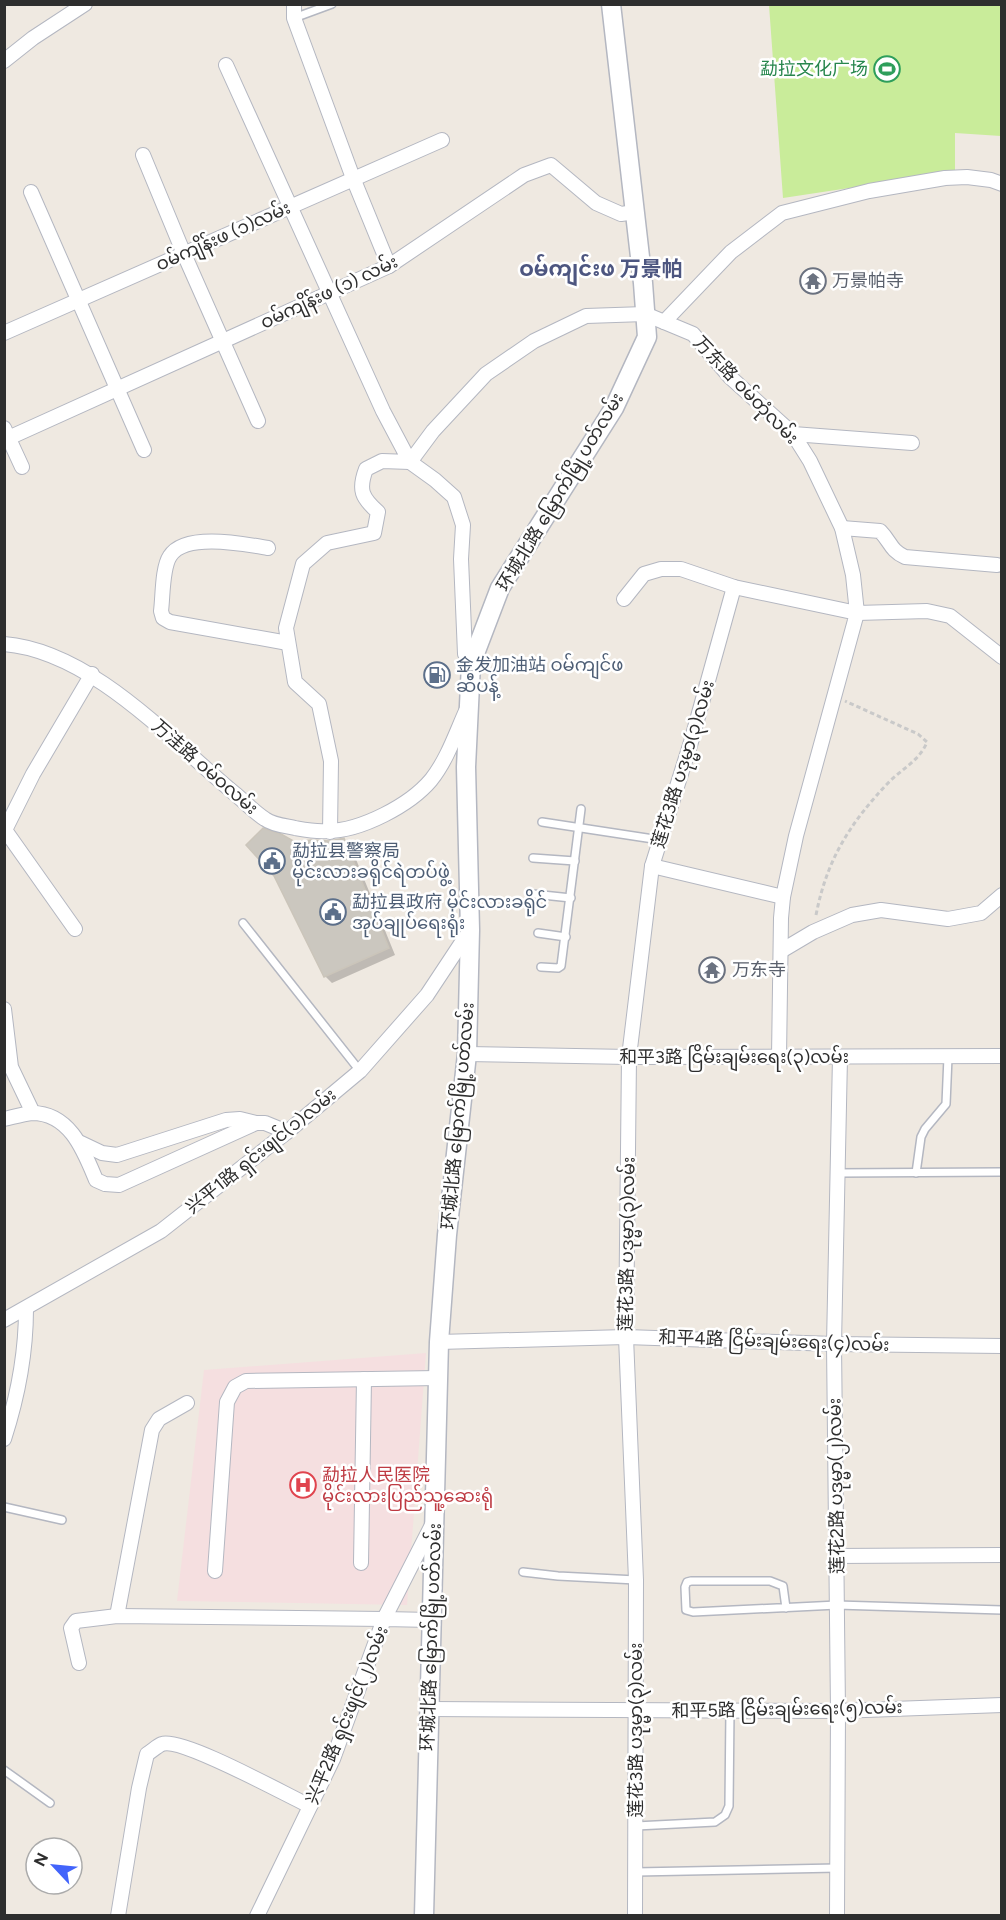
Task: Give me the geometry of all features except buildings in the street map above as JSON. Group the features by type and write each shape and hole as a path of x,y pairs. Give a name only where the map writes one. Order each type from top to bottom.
{"street":[{"path":"4,61 33,38 85,4"},
{"name":"环城北路 မြောက်မြို့ပတ်လမ်း","path":"424,1916 439,1342 447,1235 467,1054 470,930 466,767 471,664 500,588 614,408 647,337 611,4"},
{"path":"294,11 354,178 390,266"},
{"path":"226,64 383,411 410,462 454,497 463,525 465,654 471,664"},
{"name":"ဝမ်ကျိန်းဖ (၁)လမ်း","path":"4,333 442,140"},
{"path":"143,155 258,421"},
{"name":"ဝမ်ကျိန်းဖ (၁) လမ်း","path":"6,435 117,389 390,266 524,175 551,165 596,203 621,214 635,212"},
{"path":"664,322 731,252 782,213 870,191 945,178 967,177 1002,184"},
{"path":"30,192 144,450"},
{"path":"410,462 433,431 486,374 534,341 586,316 645,314"},
{"name":"万东路 ဝမ်တုံလမ်း","path":"645,314 693,334 730,377 793,434 810,461 842,528 853,575 857,613"},
{"path":"793,434 912,443"},
{"path":"6,435 22,467"},
{"path":"330,832 331,761 319,704 295,682 286,627 303,564 327,543 374,533 378,512 366,501 361,483 366,469 382,461 410,462"},
{"path":"842,528 880,531 895,553 905,557 998,565"},
{"path":"268,548 224,541 181,545 170,555 166,566 161,611 163,618 170,622 288,643"},
{"path":"624,599 644,574 661,569 681,569 734,586 857,613 927,611 950,616 1002,657"},
{"name":"莲花3路 ပဒုမ္မာ(၃)လမ်း","path":"635,1916 636,1580 626,1337 629,1058 652,866 691,742 734,586"},
{"path":"779,1057 783,897 796,836 857,613"},
{"name":"万洼路 ဝမ်ဝလမ်း","path":"4,644 49,653 92,674 151,721 266,820 310,831 330,832 378,818 421,791 433,778 444,758 469,703"},
{"path":"75,929 4,830 33,774 92,674"},
{"path":"652,866 783,897"},
{"path":"781,951 813,932 852,915 881,910 948,919 981,913 1002,895"},
{"name":"兴平1路 ရှင်းဖျင်(၁)လမ်း","path":"4,1320 161,1231 360,1071 427,995 470,930"},
{"path":"4,1009 11,1066 33,1113"},
{"name":"和平3路 ငြိမ်းချမ်းရေး(၃)လမ်း","path":"467,1054 629,1058 1002,1056"},
{"name":"莲花2路 ပဒုမ္မာ(၂)လမ်း","path":"837,1916 838,1711 834,1344 840,1057"},
{"path":"4,1119 33,1113 59,1119 81,1143 96,1180 105,1184 119,1185 256,1123"},
{"path":"81,1143 102,1153 117,1155 226,1120 240,1119 265,1123 287,1132"},
{"path":"4,1440 16,1402 26,1342 26,1309"},
{"name":"和平4路 ငြိမ်းချမ်းရေး(၄)လမ်း","path":"439,1342 626,1337 834,1344 1002,1346"},
{"path":"214,1571 227,1402 235,1387 246,1381 438,1378"},
{"path":"361,1563 364,1379"},
{"path":"117,1616 152,1430 159,1419 188,1403"},
{"path":"79,1663 72,1628 76,1621 117,1616 384,1619 434,1521"},
{"path":"836,1556 1002,1555"},
{"name":"兴平2路 ရှင်းဖျင်(၂)လမ်း","path":"257,1916 333,1759 384,1619 431,1620"},
{"name":"和平5路 ငြိမ်းချမ်းရေး(၅)လမ်း","path":"429,1709 838,1711 1002,1704"},
{"path":"118,1916 139,1788 147,1754 163,1744 178,1745 200,1752 310,1806"}],"lane":[{"path":"294,11 332,4"},
{"path":"541,967 558,968 561,966 582,809"},
{"path":"542,822 660,840"},
{"path":"533,858 575,861"},
{"path":"533,894 571,898"},
{"path":"243,923 360,1071"},
{"path":"538,933 566,937"},
{"path":"916,1173 921,1137 946,1104 948,1056"},
{"path":"837,1173 1002,1172"},
{"path":"4,1507 62,1520"},
{"path":"523,1572 568,1577 636,1580"},
{"path":"786,1608 783,1586 770,1581 691,1581 687,1582 685,1587 686,1610 689,1612 786,1608 837,1605 1002,1610"},
{"path":"636,1826 715,1822 725,1815 729,1806 730,1710"},
{"path":"4,1770 50,1803"},
{"path":"636,1872 837,1868"}],"path":[{"path":"813,932 830,870 842,841 867,806 899,772 918,758 927,742 918,734 834,696"}],"shaded area":[{"name":"勐拉人民医院 မိုင်းလားပြည်သူ့ဆေးရုံ","path":"426,1353 407,1605 177,1601 204,1370"}],"green space":[{"name":"勐拉文化广场","path":"769,5 1001,5 1001,136 955,133 955,172 783,198"}],"place":[{"name":"勐拉文化广场","path":"887,69"},
{"name":"万景帕寺","path":"813,281"},
{"name":"金发加油站 ဝမ်ကျင်ဖ ဆီပန့်","path":"437,675"},
{"name":"勐拉县警察局 မိုင်းလားခရိုင်ရဲတပ်ဖွဲ့","path":"272,861"},
{"name":"勐拉县政府 မိုင်းလားခရိုင် အုပ်ချုပ်ရေးရုံး","path":"333,912"},
{"name":"万东寺","path":"712,970"},
{"name":"勐拉人民医院 မိုင်းလားပြည်သူ့ဆေးရုံ","path":"303,1485"}],"district":[{"name":"ဝမ်ကျင်းဖ 万景帕","path":"601,269"}]}
